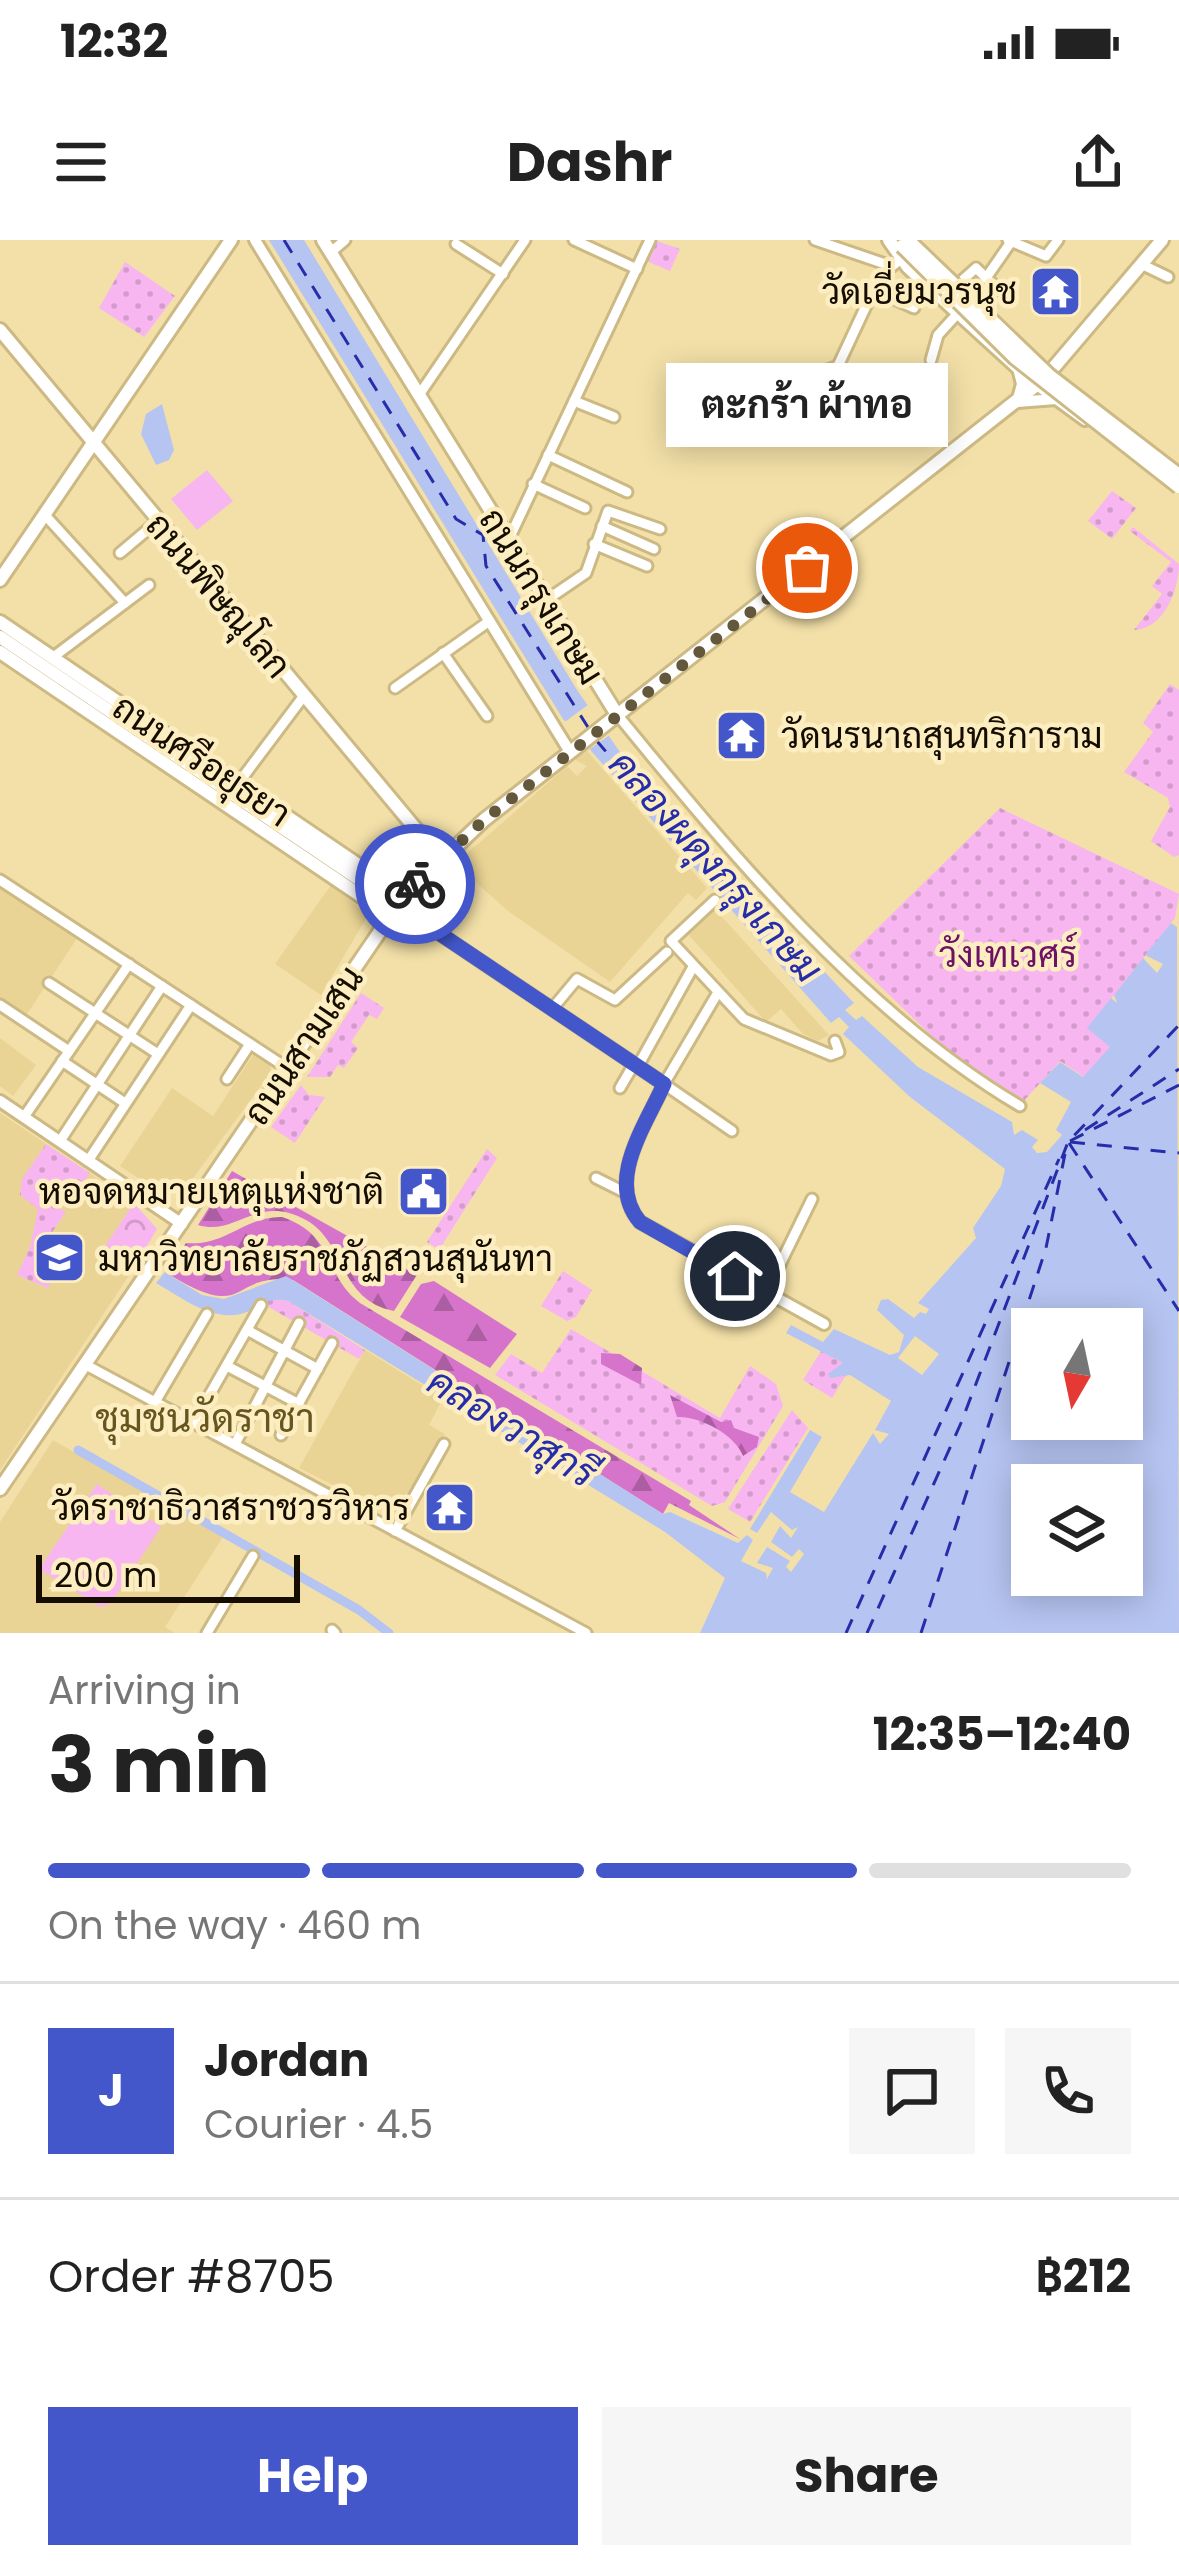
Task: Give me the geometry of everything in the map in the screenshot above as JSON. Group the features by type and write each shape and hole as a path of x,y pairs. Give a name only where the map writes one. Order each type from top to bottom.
{"main road":[{"path":"0,580 231,240"},
{"name":"ถนนสามเสน","path":"0,1489 400,900 440,858 613,717 1037,385 1158,241"},
{"name":"ถนนกรุงเกษม","path":"327,246 613,717"},
{"path":"901,247 958,284 1051,372"},
{"path":"901,247 958,312 1037,385"},
{"path":"901,247 1050,376 1179,473"},
{"path":"901,247 1015,358 1179,488"},
{"name":"ถนนพิษณุโลก","path":"0,330 440,858"},
{"path":"1017,368 1029,365 1034,357"},
{"name":"ถนนศรีอยุธยา","path":"0,622 45,667 157,743 237,785 400,900"},
{"name":"ถนนศรีอยุธยา","path":"0,637 157,743 361,896 400,900"},
{"name":"ถนนศรีอยุธยา","path":"0,652 45,667"},
{"name":"ถนนศรีอยุธยา","path":"248,811 270,812"},
{"name":"ถนนศรีอยุธยา","path":"317,844 383,896"}],"street":[{"path":"255,240 488,622 574,749"},
{"path":"327,246 345,240"},
{"path":"419,395 525,240"},
{"path":"574,240 637,269"},
{"path":"508,541 650,240"},
{"path":"697,417 788,438 819,373 838,366 874,290 901,247 815,240"},
{"path":"986,278 1010,241 1046,256 1058,240"},
{"path":"456,244 503,274"},
{"path":"1141,264 1168,277"},
{"path":"958,284 973,268 1008,299"},
{"path":"874,290 914,308"},
{"path":"931,360 938,335 958,312"},
{"path":"1034,357 1067,353 1063,381"},
{"path":"1017,368 1022,384 1017,402 1056,399"},
{"path":"1051,372 1179,473"},
{"path":"1037,385 1179,488"},
{"path":"574,401 614,417"},
{"path":"548,454 627,492"},
{"path":"533,484 584,508"},
{"path":"544,601 586,573 610,510 660,529"},
{"path":"46,515 125,603"},
{"path":"120,553 158,521"},
{"path":"602,526 653,549"},
{"path":"594,544 647,566"},
{"path":"45,667 148,585"},
{"path":"395,688 488,622"},
{"path":"443,653 487,716"},
{"path":"237,785 303,697"},
{"name":"ถนนกรุงเกษม","path":"613,717 910,1031 1020,1106"},
{"path":"0,880 286,1068"},
{"name":"ถนนศรีอยุธยา","path":"400,900 664,1084"},
{"path":"715,900 671,941 693,967 744,1019 831,1055 838,1052 835,1041"},
{"path":"552,1010 577,979 614,1000 668,952"},
{"path":"24,1118 129,964"},
{"path":"620,1088 693,967"},
{"path":"49,983 158,1054"},
{"path":"59,1142 162,986"},
{"path":"717,994 664,1084 630,1160 626,1193 640,1222 824,1324"},
{"path":"0,1005 125,1103"},
{"path":"88,1160 191,1005"},
{"path":"227,1079 250,1044"},
{"path":"664,1084 732,1131"},
{"path":"0,1101 182,1224"},
{"path":"596,1178 626,1193"},
{"path":"766,1293 812,1199"},
{"path":"194,1422 261,1306"},
{"path":"155,1402 207,1314"},
{"path":"235,1444 299,1323"},
{"path":"247,1330 318,1369"},
{"path":"281,1435 332,1343"},
{"path":"86,1365 586,1633"},
{"path":"227,1366 299,1404"},
{"path":"395,1531 444,1444"},
{"path":"207,1633 253,1556"}],"shaded area":[{"path":"586,750 707,888 696,900 688,893 610,982 508,911 455,864 567,766 577,776 587,766 575,760"},
{"path":"331,885 368,915 321,995 275,964"},
{"path":"0,886 78,937 25,1017 0,1002"},
{"path":"715,909 829,1035 818,1041 803,1034 781,1009 766,1022 687,933"},
{"path":"0,1038 36,1065 13,1096 0,1086"},
{"path":"255,1052 270,1062 271,1072 183,1192 162,1194 120,1166 172,1088 213,1116"},
{"name":"มหาวิทยาลัยราชภัฏสวนสุนันทา","path":"0,1113 134,1203 104,1248 134,1268 0,1470"},
{"path":"365,1350 443,1398 429,1425 445,1434 398,1517 299,1468"},
{"path":"53,1440 223,1537 165,1627 175,1633 0,1633 0,1522"}],"green space":[{"path":"654,240 680,249 670,271 644,260"},
{"path":"125,262 175,296 144,337 99,308"},
{"path":"207,470 233,501 197,530 171,499"},
{"path":"1112,491 1136,508 1112,539 1088,521"},
{"path":"1133,527 1179,564 1168,606 1154,623 1134,630 1162,594 1152,586 1171,562 1130,531"},
{"path":"1170,684 1179,690 1179,855 1174,857 1151,841 1170,807 1168,798 1124,772 1153,732 1143,723"},
{"name":"วังเทเวศร์","path":"1000,808 1179,894 1175,918 1088,1028 1111,1047 1084,1077 1060,1061 1022,1103 941,1045 849,956"},
{"path":"361,993 384,1008 377,1019 369,1015 351,1042 358,1048 344,1068 338,1065 330,1077 307,1077"},
{"path":"301,1085 309,1095 325,1097 295,1143 271,1127"},
{"path":"46,1144 90,1173 78,1190 63,1181 50,1203 66,1212 35,1257 58,1270 48,1288 17,1275 30,1247 38,1209 20,1195 22,1179"},
{"path":"487,1149 497,1158 439,1250 427,1242"},
{"path":"232,1171 408,1270 412,1265 420,1270 394,1311 362,1295 329,1242 306,1220 273,1211 224,1225 198,1225"},
{"path":"134,1203 157,1229 134,1268 103,1249"},
{"path":"282,1217 312,1234 339,1280 360,1303 691,1501 689,1505 740,1539 669,1503 663,1514 293,1280 256,1283 225,1296 192,1287 165,1272 186,1243 212,1240 257,1221"},
{"path":"563,1271 592,1290 576,1317 567,1321 541,1306"},
{"path":"434,1281 517,1334 490,1368 400,1317 421,1284"},
{"path":"288,1301 365,1350 359,1359 260,1302"},
{"path":"571,1329 720,1418 750,1366 776,1384 783,1406 725,1502 712,1506 495,1375 511,1354 542,1373"},
{"path":"821,1351 843,1363 846,1375 832,1398 803,1380"},
{"path":"601,1353 620,1354 642,1368 641,1385 601,1364"},
{"path":"670,1395 721,1422 731,1420 734,1428 759,1437 757,1447 743,1456 715,1428 677,1417"},
{"path":"792,1410 808,1428 750,1522 728,1509"},
{"path":"97,1484 161,1527 110,1604 100,1607 39,1569"}],"water":[{"path":"269,240 304,240 577,690 629,765 854,1003 845,1010 856,1020 862,1016 918,1067 1012,1122 1014,1135 1022,1130 1038,1140 1032,1147 1037,1153 1047,1152 1062,1135 1056,1130 1071,1102 1040,1083 1060,1062 1083,1077 1110,1047 1087,1028 1111,998 1117,1003 1114,995 1143,958 1157,973 1163,964 1145,955 1171,923 1177,927 1179,1633 700,1633 725,1578 665,1532 288,1301 268,1301 241,1314 218,1314 156,1283 165,1272 202,1295 224,1299 286,1276 663,1514 670,1512 738,1543 747,1535 753,1540 741,1561 766,1573 767,1579 773,1568 757,1563 767,1547 790,1561 786,1567 791,1572 804,1554 799,1549 792,1557 771,1542 780,1526 791,1538 798,1527 792,1530 771,1512 757,1533 750,1529 810,1430 822,1437 790,1492 824,1512 873,1433 880,1444 889,1434 875,1430 891,1401 850,1375 830,1378 828,1374 843,1363 786,1333 791,1325 823,1342 834,1329 890,1355 899,1352 904,1335 877,1310 881,1300 888,1299 914,1318 920,1312 926,1314 929,1309 918,1303 976,1238 973,1228 1001,1186 1005,1169 910,1097 843,1034 849,1027 839,1017 831,1023 563,719","holes":["915,1336 939,1354 922,1375 898,1358"]},
{"path":"162,404 174,450 169,460 156,465 141,434 146,414"}],"pier":[{"path":"592,702 614,732 584,753 562,724"}],"waterway":[{"path":"78,1450 359,1610 389,1633"}],"ferry route":[{"path":"284,240 456,519 483,535 486,566 591,732"},
{"path":"596,740 668,824 797,958 818,972"},
{"path":"867,1633 961,1423 1068,1142 1179,1025"},
{"path":"1085,1130 1179,1069"},
{"path":"1070,1141 1179,1085"},
{"path":"1070,1142 1179,1153"},
{"path":"1069,1143 1179,1311"},
{"path":"921,1633 1046,1248 1065,1154"},
{"path":"846,1633 1059,1159"}],"way so far":[{"path":"415,884 484,820 616,713 807,568"}],"place":[{"name":"วัดเอี่ยมวรนุช","path":"1056,291"},
{"name":"ตะกร้า ผ้าทอ","path":"807,568"},
{"name":"วัดนรนาถสุนทริการาม","path":"742,735"},
{"name":"หอจดหมายเหตุแห่งชาติ","path":"423,1191"},
{"name":"มหาวิทยาลัยราชภัฏสวนสุนันทา","path":"59,1258"},
{"name":"วัดราชาธิวาสราชวรวิหาร","path":"449,1507"}],"district":[{"name":"ชุมชนวัดราชา","path":"205,1418"}],"route":[{"path":"415,884 397,905 664,1084 630,1160 626,1193 631,1212 640,1222 735,1276"}],"water label":[{"name":"คลองผดุงกรุงเกษม","path":"716,866"},
{"name":"คลองวาสุกรี","path":"512,1427"}]}
